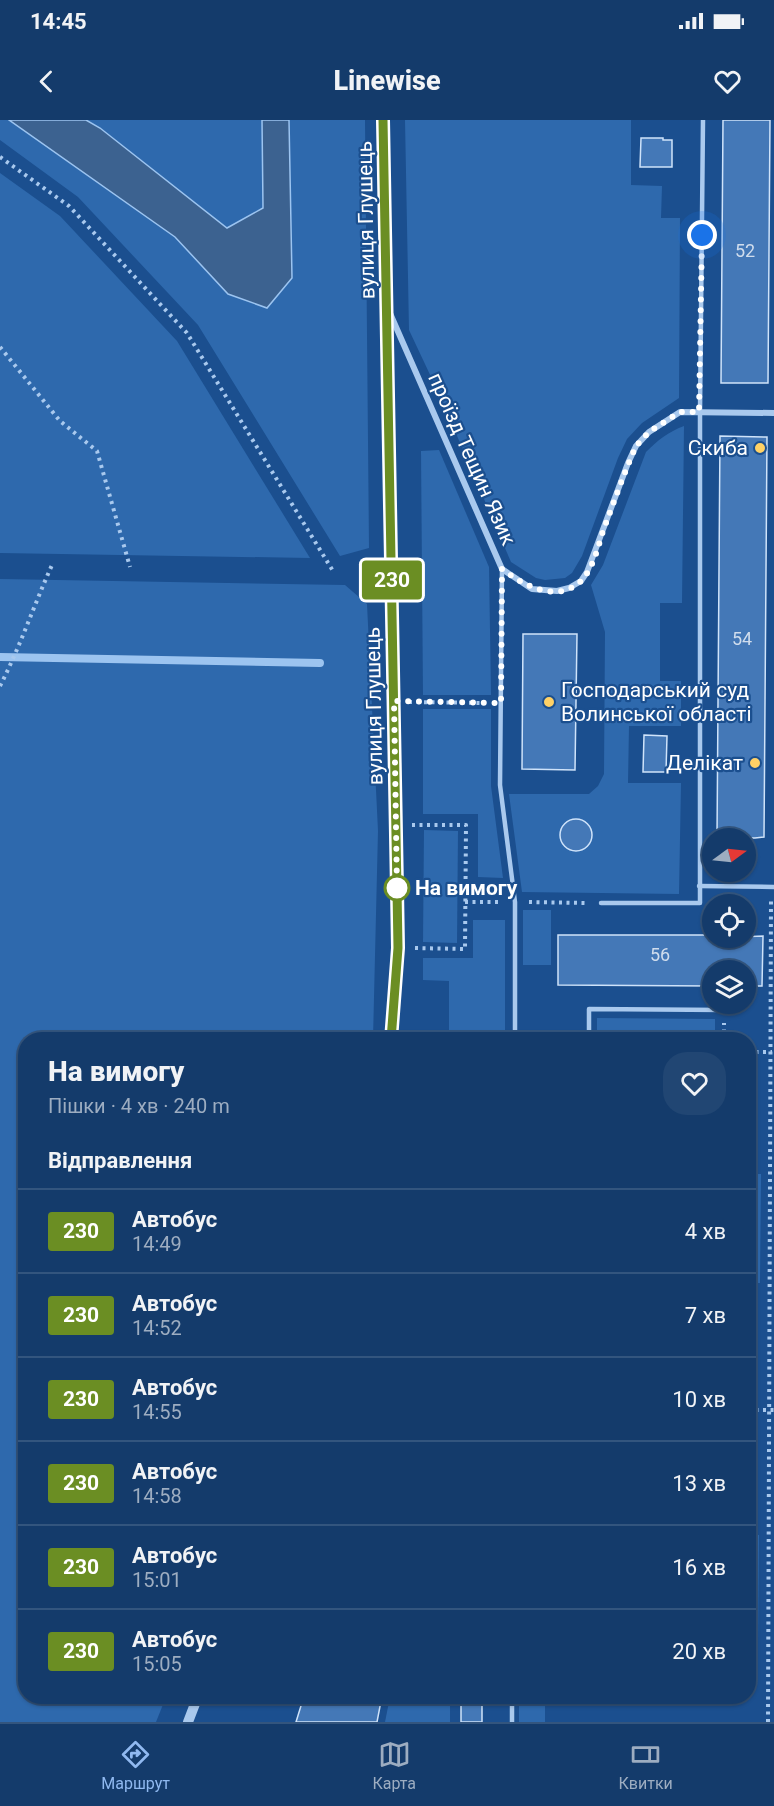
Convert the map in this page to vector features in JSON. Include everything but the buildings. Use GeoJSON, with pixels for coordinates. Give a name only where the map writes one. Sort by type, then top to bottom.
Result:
{"type":"FeatureCollection","features":[{"type":"Feature","properties":{"kind":"street","name":"вулиця Глушець"},"geometry":{"type":"LineString","coordinates":[[383,120],[398,948],[392,1032]]}},
{"type":"Feature","properties":{"kind":"street","name":"проїзд Тещин Язик"},"geometry":{"type":"LineString","coordinates":[[387,308],[502,569],[532,589],[543,591],[570,588],[580,581],[593,560],[636,446],[649,432],[680,412],[774,413]]}},
{"type":"Feature","properties":{"kind":"street"},"geometry":{"type":"LineString","coordinates":[[188,1722],[195,1704]]}},
{"type":"Feature","properties":{"kind":"lane"},"geometry":{"type":"LineString","coordinates":[[601,903],[700,903],[699,412],[703,120]]}},
{"type":"Feature","properties":{"kind":"lane"},"geometry":{"type":"LineString","coordinates":[[502,569],[500,785],[515,902],[515,1032]]}},
{"type":"Feature","properties":{"kind":"lane"},"geometry":{"type":"LineString","coordinates":[[699,886],[773,887]]}},
{"type":"Feature","properties":{"kind":"lane"},"geometry":{"type":"LineString","coordinates":[[589,1032],[589,1009],[702,1010]]}},
{"type":"Feature","properties":{"kind":"lane"},"geometry":{"type":"LineString","coordinates":[[512,1704],[512,1722]]}},
{"type":"Feature","properties":{"kind":"path"},"geometry":{"type":"LineString","coordinates":[[0,157],[69,206],[187,333],[333,571]]}},
{"type":"Feature","properties":{"kind":"path"},"geometry":{"type":"LineString","coordinates":[[0,347],[60,421],[97,452],[130,567]]}},
{"type":"Feature","properties":{"kind":"path"},"geometry":{"type":"LineString","coordinates":[[0,686],[52,565]]}},
{"type":"Feature","properties":{"kind":"path"},"geometry":{"type":"LineString","coordinates":[[394,701],[501,703]]}},
{"type":"Feature","properties":{"kind":"path"},"geometry":{"type":"LineString","coordinates":[[396,825],[466,825],[465,949],[398,948]]}},
{"type":"Feature","properties":{"kind":"path"},"geometry":{"type":"LineString","coordinates":[[768,1722],[772,1410],[773,887]]}},
{"type":"Feature","properties":{"kind":"path"},"geometry":{"type":"LineString","coordinates":[[554,902],[601,903]]}},
{"type":"Feature","properties":{"kind":"path"},"geometry":{"type":"LineString","coordinates":[[756,1052],[773,1052]]}},
{"type":"Feature","properties":{"kind":"path"},"geometry":{"type":"LineString","coordinates":[[756,1410],[772,1410]]}},
{"type":"Feature","properties":{"kind":"shaded area"},"geometry":{"type":"Polygon","coordinates":[[[0,120],[9,120],[175,237],[228,294],[292,278],[289,120],[365,120],[369,548],[340,556],[198,325],[78,197],[0,140],[0,120]]]}},
{"type":"Feature","properties":{"kind":"shaded area"},"geometry":{"type":"Polygon","coordinates":[[[9,120],[86,120],[100,128],[227,228],[263,208],[262,120],[289,120],[292,278],[267,308],[228,294],[175,237],[9,120]]]}},
{"type":"Feature","properties":{"kind":"shaded area"},"geometry":{"type":"Polygon","coordinates":[[[86,120],[262,120],[263,209],[227,228],[100,128],[86,120]]]}},
{"type":"Feature","properties":{"kind":"shaded area"},"geometry":{"type":"Polygon","coordinates":[[[405,120],[631,120],[631,185],[662,186],[661,218],[680,218],[679,398],[642,423],[627,439],[582,556],[572,573],[565,578],[545,580],[536,578],[511,562],[440,396],[409,330],[405,120]]]}},
{"type":"Feature","properties":{"kind":"shaded area"},"geometry":{"type":"Polygon","coordinates":[[[0,173],[60,216],[177,341],[310,558],[0,553],[0,173]]]}},
{"type":"Feature","properties":{"kind":"shaded area"},"geometry":{"type":"Polygon","coordinates":[[[684,426],[682,603],[660,603],[660,681],[681,681],[681,726],[629,726],[628,783],[681,783],[679,894],[522,892],[509,794],[589,794],[598,786],[604,774],[605,632],[591,585],[603,565],[646,452],[664,437],[684,426]]]}},
{"type":"Feature","properties":{"kind":"shaded area"},"geometry":{"type":"Polygon","coordinates":[[[439,450],[489,567],[491,695],[423,695],[421,451],[439,450]]]}},
{"type":"Feature","properties":{"kind":"shaded area"},"geometry":{"type":"Polygon","coordinates":[[[0,579],[345,585],[367,604],[378,831],[373,1032],[18,1032],[18,1704],[163,1704],[156,1722],[0,1722],[0,579]]]}},
{"type":"Feature","properties":{"kind":"shaded area"},"geometry":{"type":"Polygon","coordinates":[[[423,709],[491,709],[491,786],[503,878],[478,877],[478,814],[423,814],[423,709]]]}},
{"type":"Feature","properties":{"kind":"shaded area"},"geometry":{"type":"Polygon","coordinates":[[[424,830],[458,831],[457,943],[423,942],[424,830]]]}},
{"type":"Feature","properties":{"kind":"shaded area"},"geometry":{"type":"Polygon","coordinates":[[[523,910],[551,910],[551,965],[523,965],[523,910]]]}},
{"type":"Feature","properties":{"kind":"shaded area"},"geometry":{"type":"Polygon","coordinates":[[[473,920],[505,920],[505,1032],[449,1032],[449,981],[423,980],[423,958],[473,958],[473,920]]]}},
{"type":"Feature","properties":{"kind":"shaded area"},"geometry":{"type":"Polygon","coordinates":[[[597,1018],[715,1019],[715,1032],[597,1032],[597,1018]]]}},
{"type":"Feature","properties":{"kind":"shaded area"},"geometry":{"type":"Polygon","coordinates":[[[756,1174],[761,1174],[760,1283],[756,1283],[756,1174]]]}},
{"type":"Feature","properties":{"kind":"shaded area"},"geometry":{"type":"Polygon","coordinates":[[[756,1535],[759,1535],[758,1641],[756,1641],[756,1535]]]}},
{"type":"Feature","properties":{"kind":"shaded area"},"geometry":{"type":"Polygon","coordinates":[[[389,1704],[450,1704],[450,1722],[385,1722],[389,1704]]]}},
{"type":"Feature","properties":{"kind":"shaded area"},"geometry":{"type":"Polygon","coordinates":[[[519,1704],[545,1704],[545,1722],[519,1722],[519,1704]]]}},
{"type":"Feature","properties":{"kind":"waterway"},"geometry":{"type":"LineString","coordinates":[[0,657],[320,663]]}},
{"type":"Feature","properties":{"kind":"bus line","name":"230"},"geometry":{"type":"LineString","coordinates":[[383,120],[398,948],[392,1032]]}},
{"type":"Feature","properties":{"kind":"place","name":"Скиба"},"geometry":{"type":"Point","coordinates":[760,448]}},
{"type":"Feature","properties":{"kind":"place","name":"Господарський суд Волинської області"},"geometry":{"type":"Point","coordinates":[549,702]}},
{"type":"Feature","properties":{"kind":"place","name":"Делікат"},"geometry":{"type":"Point","coordinates":[755,763]}},
{"type":"Feature","properties":{"kind":"place","name":"На вимогу"},"geometry":{"type":"Point","coordinates":[397,888]}},
{"type":"Feature","properties":{"kind":"route"},"geometry":{"type":"LineString","coordinates":[[397,888],[397,890],[394,701],[501,703],[502,569],[532,589],[543,591],[570,588],[580,581],[593,560],[636,446],[649,432],[680,412],[699,412],[702,235]]}}]}
